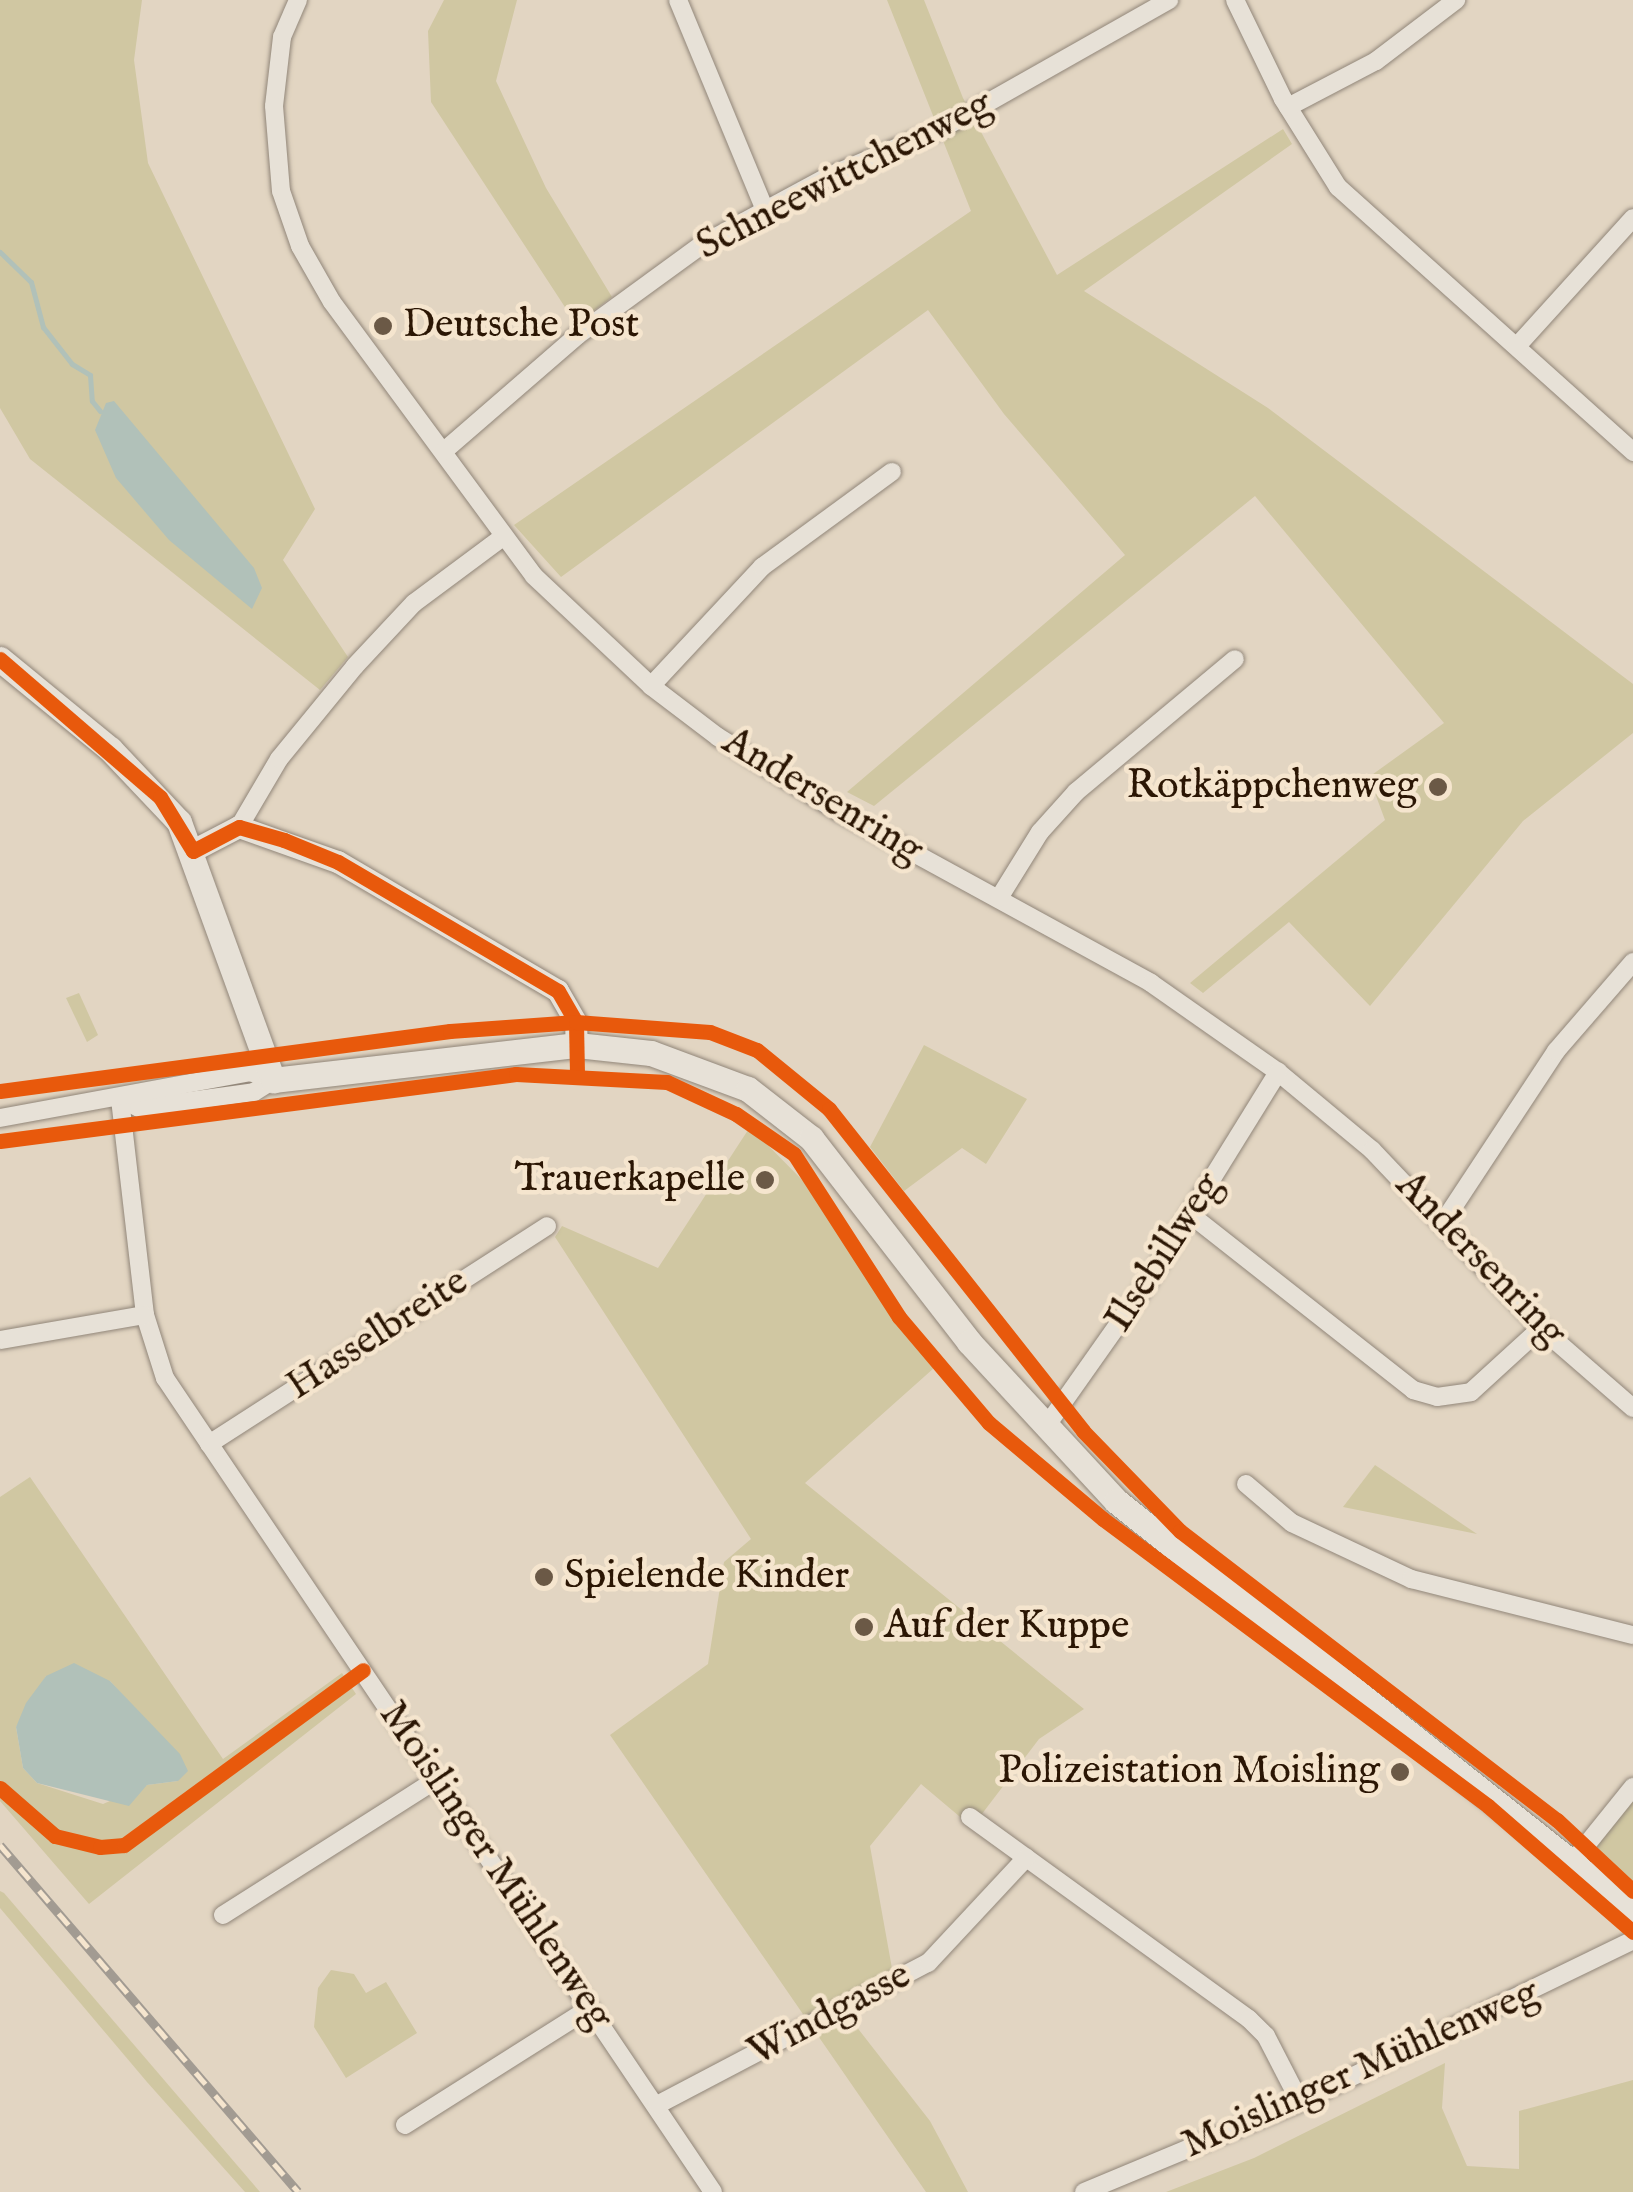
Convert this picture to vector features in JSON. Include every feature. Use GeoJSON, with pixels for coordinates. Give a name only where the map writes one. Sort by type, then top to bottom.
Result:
{"type":"FeatureCollection","features":[{"type":"Feature","properties":{"kind":"main road"},"geometry":{"type":"LineString","coordinates":[[0,659],[160,797],[193,851],[273,1080],[576,1045],[695,1065],[748,1089],[790,1118],[1045,1428],[1168,1546],[1482,1787],[1571,1864],[1633,1911]]}},
{"type":"Feature","properties":{"kind":"street","name":"Andersenring"},"geometry":{"type":"LineString","coordinates":[[298,0],[282,37],[274,106],[281,191],[300,246],[332,302],[534,576],[651,686],[718,737],[840,812],[1151,982],[1278,1072],[1372,1150],[1541,1328],[1633,1408]]}},
{"type":"Feature","properties":{"kind":"street"},"geometry":{"type":"LineString","coordinates":[[678,0],[764,208]]}},
{"type":"Feature","properties":{"kind":"street","name":"Schneewittchenweg"},"geometry":{"type":"LineString","coordinates":[[444,451],[616,304],[764,208],[943,128],[1169,0]]}},
{"type":"Feature","properties":{"kind":"street"},"geometry":{"type":"LineString","coordinates":[[1235,0],[1288,107],[1338,187],[1384,235],[1518,346],[1633,452]]}},
{"type":"Feature","properties":{"kind":"street"},"geometry":{"type":"LineString","coordinates":[[1288,107],[1376,61],[1456,0]]}},
{"type":"Feature","properties":{"kind":"street"},"geometry":{"type":"LineString","coordinates":[[1518,346],[1633,218]]}},
{"type":"Feature","properties":{"kind":"street"},"geometry":{"type":"LineString","coordinates":[[651,686],[762,568],[892,472]]}},
{"type":"Feature","properties":{"kind":"street"},"geometry":{"type":"LineString","coordinates":[[193,851],[239,827],[279,759],[354,666],[414,603],[503,537]]}},
{"type":"Feature","properties":{"kind":"street"},"geometry":{"type":"LineString","coordinates":[[999,898],[1040,832],[1076,792],[1234,659]]}},
{"type":"Feature","properties":{"kind":"street"},"geometry":{"type":"LineString","coordinates":[[239,827],[338,862],[531,973],[566,999],[576,1045]]}},
{"type":"Feature","properties":{"kind":"street"},"geometry":{"type":"LineString","coordinates":[[1442,1224],[1556,1051],[1633,962]]}},
{"type":"Feature","properties":{"kind":"street"},"geometry":{"type":"LineString","coordinates":[[0,1118],[120,1099],[134,1089],[250,1072],[273,1080]]}},
{"type":"Feature","properties":{"kind":"street","name":"Ilsebillweg"},"geometry":{"type":"LineString","coordinates":[[1045,1428],[1065,1408],[1191,1215],[1278,1072]]}},
{"type":"Feature","properties":{"kind":"street","name":"Moislinger Mühlenweg"},"geometry":{"type":"LineString","coordinates":[[120,1099],[146,1316],[165,1378],[713,2192]]}},
{"type":"Feature","properties":{"kind":"street"},"geometry":{"type":"LineString","coordinates":[[1191,1215],[1413,1390],[1438,1397],[1470,1392],[1541,1328]]}},
{"type":"Feature","properties":{"kind":"street","name":"Hasselbreite"},"geometry":{"type":"LineString","coordinates":[[209,1444],[547,1226]]}},
{"type":"Feature","properties":{"kind":"street"},"geometry":{"type":"LineString","coordinates":[[0,1340],[146,1316]]}},
{"type":"Feature","properties":{"kind":"street"},"geometry":{"type":"LineString","coordinates":[[1246,1484],[1292,1522],[1411,1579],[1633,1635]]}},
{"type":"Feature","properties":{"kind":"street"},"geometry":{"type":"LineString","coordinates":[[223,1915],[436,1780]]}},
{"type":"Feature","properties":{"kind":"street"},"geometry":{"type":"LineString","coordinates":[[1571,1864],[1633,1788]]}},
{"type":"Feature","properties":{"kind":"street"},"geometry":{"type":"LineString","coordinates":[[970,1817],[1249,2019],[1266,2036],[1300,2102]]}},
{"type":"Feature","properties":{"kind":"street","name":"Windgasse"},"geometry":{"type":"LineString","coordinates":[[657,2106],[928,1964],[1026,1858]]}},
{"type":"Feature","properties":{"kind":"street","name":"Moislinger Mühlenweg"},"geometry":{"type":"LineString","coordinates":[[1084,2192],[1300,2102],[1633,1940]]}},
{"type":"Feature","properties":{"kind":"street"},"geometry":{"type":"LineString","coordinates":[[405,2125],[590,2008]]}},
{"type":"Feature","properties":{"kind":"shaded area"},"geometry":{"type":"Polygon","coordinates":[[[0,0],[142,0],[134,60],[148,163],[315,509],[283,560],[348,657],[320,690],[30,459],[0,408],[0,0]]]}},
{"type":"Feature","properties":{"kind":"shaded area"},"geometry":{"type":"Polygon","coordinates":[[[444,0],[517,0],[496,81],[546,188],[612,297],[576,324],[431,102],[428,31],[444,0]]]}},
{"type":"Feature","properties":{"kind":"shaded area"},"geometry":{"type":"Polygon","coordinates":[[[887,0],[924,0],[963,98],[1057,275],[1283,129],[1292,144],[1084,291],[1268,408],[1633,684],[1633,733],[1523,821],[1370,1006],[1289,922],[1203,993],[1190,983],[1385,820],[1369,777],[1444,723],[1255,496],[874,806],[847,792],[1125,555],[1004,414],[928,310],[561,577],[514,525],[971,211],[887,0]]]}},
{"type":"Feature","properties":{"kind":"shaded area"},"geometry":{"type":"Polygon","coordinates":[[[114,401],[254,568],[262,588],[252,609],[169,540],[116,478],[95,430],[106,403],[114,401]]]}},
{"type":"Feature","properties":{"kind":"shaded area"},"geometry":{"type":"Polygon","coordinates":[[[79,993],[98,1035],[87,1042],[66,998],[79,993]]]}},
{"type":"Feature","properties":{"kind":"shaded area"},"geometry":{"type":"Polygon","coordinates":[[[924,1045],[1027,1099],[986,1164],[962,1148],[904,1191],[870,1147],[924,1045]]]}},
{"type":"Feature","properties":{"kind":"shaded area"},"geometry":{"type":"Polygon","coordinates":[[[750,1127],[816,1194],[896,1323],[934,1368],[805,1483],[1084,1709],[1039,1739],[972,1827],[921,1784],[870,1846],[893,1974],[838,2003],[930,2121],[968,2192],[926,2192],[610,1735],[708,1664],[724,1562],[751,1539],[555,1237],[562,1226],[658,1268],[750,1127]]]}},
{"type":"Feature","properties":{"kind":"shaded area"},"geometry":{"type":"Polygon","coordinates":[[[1375,1465],[1381,1469],[1477,1534],[1343,1507],[1375,1465]]]}},
{"type":"Feature","properties":{"kind":"shaded area"},"geometry":{"type":"Polygon","coordinates":[[[30,1477],[223,1759],[342,1673],[356,1694],[89,1904],[0,1801],[0,1497],[30,1477]],[[46,1676],[16,1727],[23,1768],[37,1783],[103,1804],[147,1785],[178,1781],[167,1744],[110,1681],[46,1676]]]}},
{"type":"Feature","properties":{"kind":"shaded area"},"geometry":{"type":"Polygon","coordinates":[[[74,1663],[110,1681],[180,1754],[188,1771],[178,1781],[147,1785],[129,1806],[37,1783],[23,1768],[16,1727],[26,1703],[46,1676],[74,1663]]]}},
{"type":"Feature","properties":{"kind":"shaded area"},"geometry":{"type":"Polygon","coordinates":[[[1633,1794],[1633,1885],[1593,1847],[1633,1794]]]}},
{"type":"Feature","properties":{"kind":"shaded area"},"geometry":{"type":"Polygon","coordinates":[[[0,1891],[260,2192],[245,2192],[147,2082],[0,1908],[0,1891]]]}},
{"type":"Feature","properties":{"kind":"shaded area"},"geometry":{"type":"Polygon","coordinates":[[[331,1970],[354,1974],[366,1993],[386,1982],[417,2033],[346,2078],[314,2027],[318,1988],[331,1970]]]}},
{"type":"Feature","properties":{"kind":"shaded area"},"geometry":{"type":"Polygon","coordinates":[[[1445,2063],[1442,2108],[1467,2166],[1519,2169],[1519,2111],[1633,2080],[1633,2192],[1166,2192],[1254,2158],[1445,2063]]]}},
{"type":"Feature","properties":{"kind":"waterway"},"geometry":{"type":"LineString","coordinates":[[0,252],[31,282],[43,327],[72,364],[90,375],[92,401],[100,411]]}},
{"type":"Feature","properties":{"kind":"railway"},"geometry":{"type":"LineString","coordinates":[[0,1845],[298,2192]]}},
{"type":"Feature","properties":{"kind":"cycle path"},"geometry":{"type":"LineString","coordinates":[[0,659],[160,797],[193,851],[239,827],[284,840],[338,862],[558,991],[576,1022],[577,1073]]}},
{"type":"Feature","properties":{"kind":"cycle path"},"geometry":{"type":"LineString","coordinates":[[0,1091],[450,1031],[576,1022],[710,1032],[757,1050],[829,1109],[1083,1431],[1180,1531],[1557,1820],[1633,1891]]}},
{"type":"Feature","properties":{"kind":"cycle path"},"geometry":{"type":"LineString","coordinates":[[0,1141],[516,1074],[667,1082],[736,1114],[794,1154],[899,1317],[989,1423],[1103,1519],[1488,1806],[1633,1932]]}},
{"type":"Feature","properties":{"kind":"cycle path"},"geometry":{"type":"LineString","coordinates":[[0,1788],[55,1836],[100,1847],[124,1845],[363,1670]]}},
{"type":"Feature","properties":{"kind":"place","name":"Deutsche Post"},"geometry":{"type":"Point","coordinates":[383,326]}},
{"type":"Feature","properties":{"kind":"place","name":"Rotkäppchenweg"},"geometry":{"type":"Point","coordinates":[1438,787]}},
{"type":"Feature","properties":{"kind":"place","name":"Trauerkapelle"},"geometry":{"type":"Point","coordinates":[765,1180]}},
{"type":"Feature","properties":{"kind":"place","name":"Spielende Kinder"},"geometry":{"type":"Point","coordinates":[544,1577]}},
{"type":"Feature","properties":{"kind":"place","name":"Auf der Kuppe"},"geometry":{"type":"Point","coordinates":[864,1627]}},
{"type":"Feature","properties":{"kind":"place","name":"Polizeistation Moisling"},"geometry":{"type":"Point","coordinates":[1400,1772]}}]}
